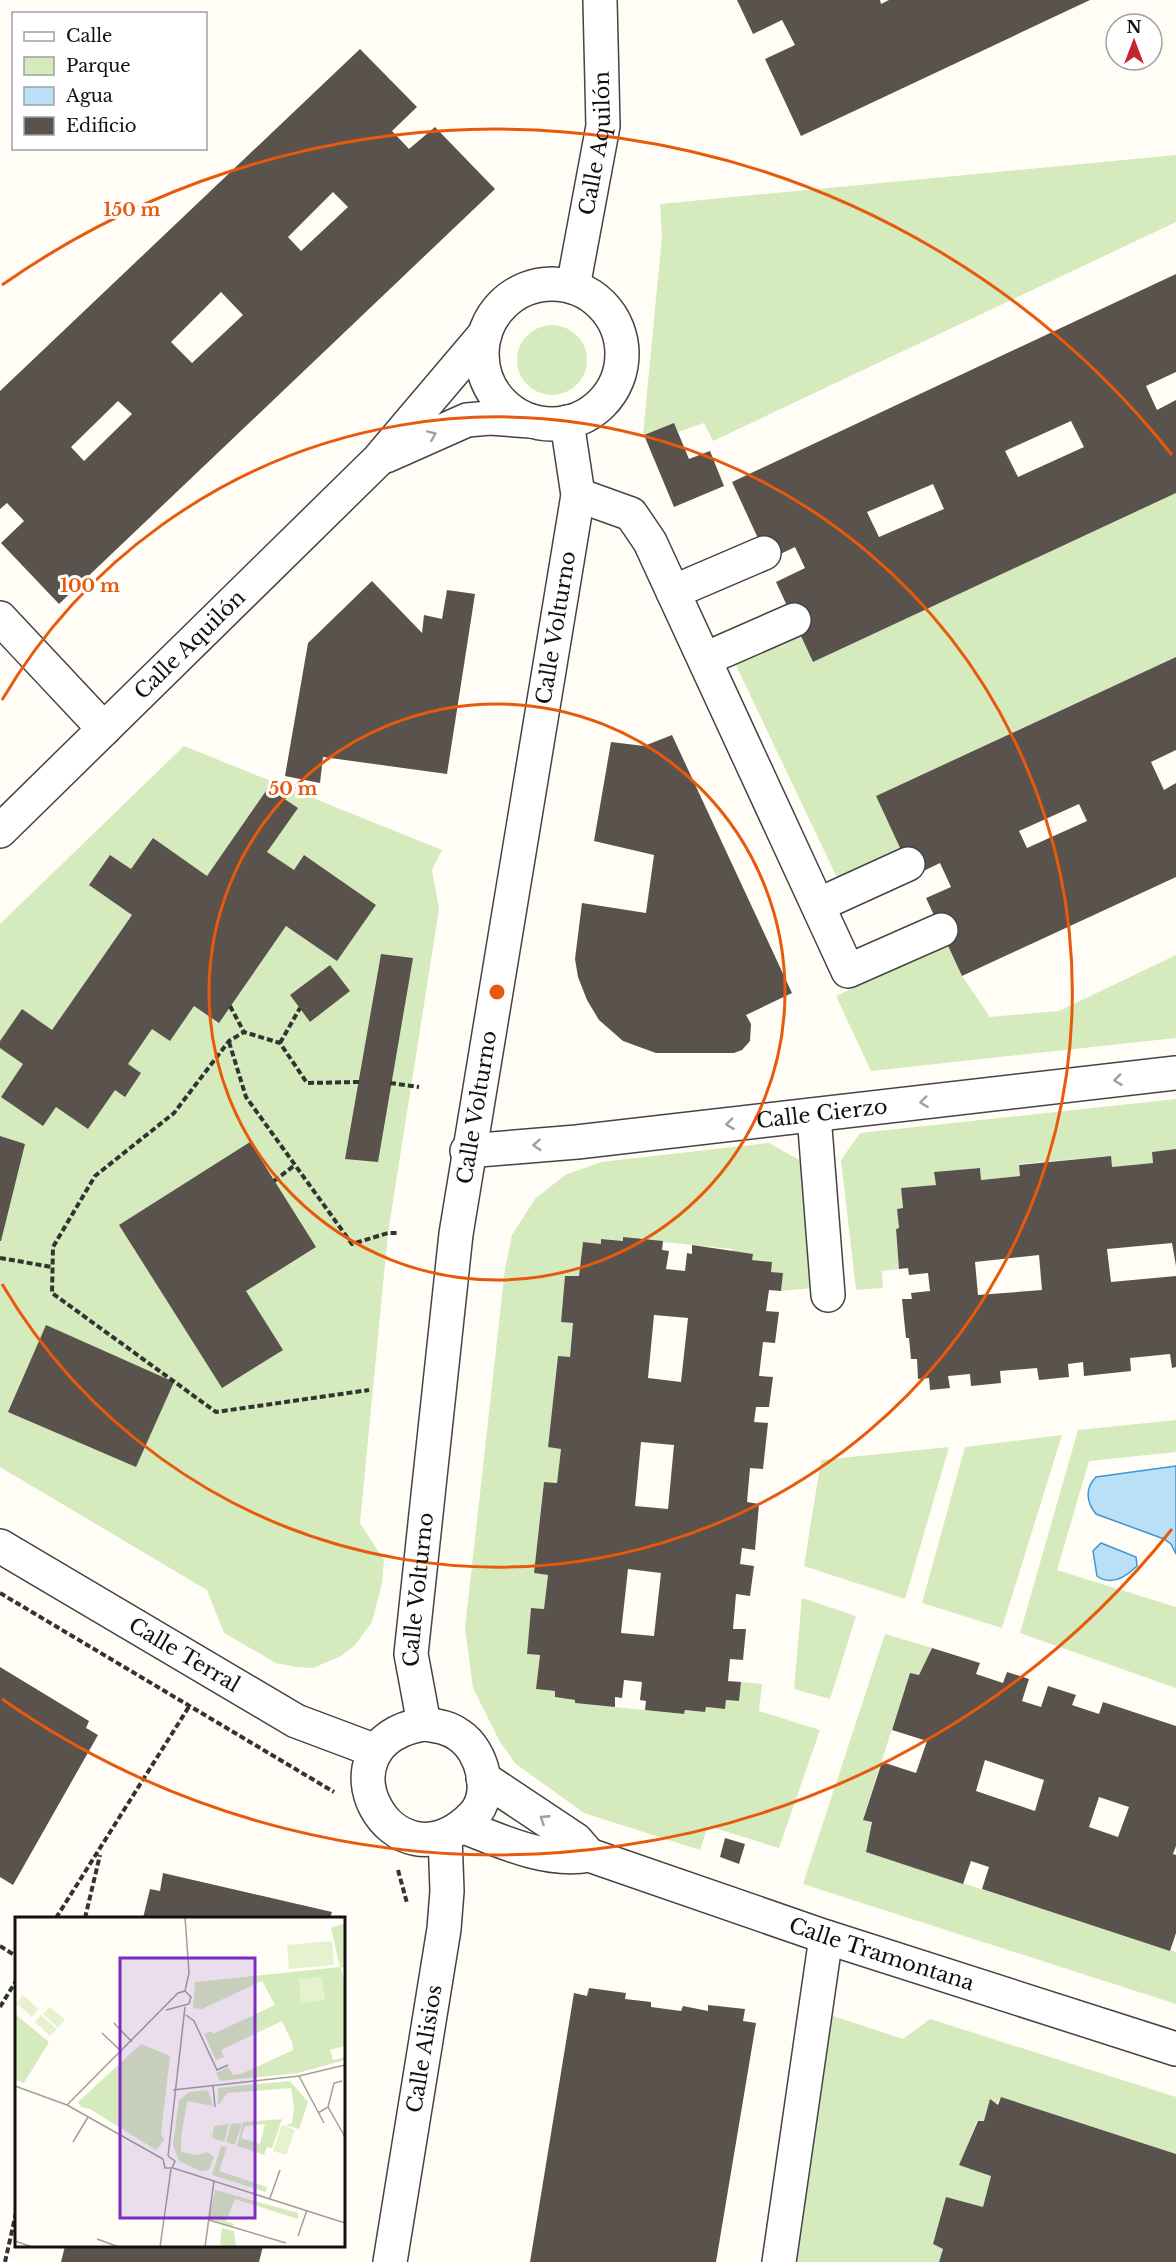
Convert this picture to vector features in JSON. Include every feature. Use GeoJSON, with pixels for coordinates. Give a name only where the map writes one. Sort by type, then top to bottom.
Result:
{"type":"FeatureCollection","features":[{"type":"Feature","properties":{"kind":"street","name":"Calle Aquilón"},"geometry":{"type":"LineString","coordinates":[[573,287],[603,126],[600,0]]}},
{"type":"Feature","properties":{"kind":"street"},"geometry":{"type":"LineString","coordinates":[[551,284],[573,287],[593,297],[609,314],[619,334],[622,357],[617,380],[605,399],[588,414],[552,422],[515,414],[498,398],[486,378],[482,356],[484,334],[494,314],[509,298],[529,288],[551,284]]}},
{"type":"Feature","properties":{"kind":"street","name":"Calle Aquilón"},"geometry":{"type":"LineString","coordinates":[[5,816],[104,729],[379,459],[484,334]]}},
{"type":"Feature","properties":{"kind":"street","name":"Calle Aquilón"},"geometry":{"type":"LineString","coordinates":[[379,459],[467,420],[490,418],[552,422]]}},
{"type":"Feature","properties":{"kind":"street","name":"Calle Volturno"},"geometry":{"type":"LineString","coordinates":[[424,1724],[411,1654],[456,1234],[467,1151],[578,495],[552,422]]}},
{"type":"Feature","properties":{"kind":"street"},"geometry":{"type":"LineString","coordinates":[[578,495],[632,514],[650,542],[848,971],[941,930]]}},
{"type":"Feature","properties":{"kind":"street"},"geometry":{"type":"LineString","coordinates":[[674,592],[764,553]]}},
{"type":"Feature","properties":{"kind":"street"},"geometry":{"type":"LineString","coordinates":[[0,618],[104,729]]}},
{"type":"Feature","properties":{"kind":"street"},"geometry":{"type":"LineString","coordinates":[[705,659],[794,620]]}},
{"type":"Feature","properties":{"kind":"street"},"geometry":{"type":"LineString","coordinates":[[818,905],[908,864]]}},
{"type":"Feature","properties":{"kind":"street","name":"Calle Cierzo"},"geometry":{"type":"LineString","coordinates":[[467,1151],[577,1142],[1176,1073]]}},
{"type":"Feature","properties":{"kind":"street"},"geometry":{"type":"LineString","coordinates":[[814,1115],[828,1295]]}},
{"type":"Feature","properties":{"kind":"street","name":"Calle Terral"},"geometry":{"type":"LineString","coordinates":[[0,1546],[296,1721],[376,1751]]}},
{"type":"Feature","properties":{"kind":"street"},"geometry":{"type":"LineString","coordinates":[[424,1724],[444,1726],[461,1735],[474,1749],[484,1787],[481,1806],[454,1831],[427,1839],[410,1837],[394,1830],[381,1818],[371,1802],[367,1785],[369,1768],[376,1751],[388,1737],[405,1727],[424,1724]]}},
{"type":"Feature","properties":{"kind":"street","name":"Calle Tramontana"},"geometry":{"type":"LineString","coordinates":[[483,1778],[576,1840],[588,1856]]}},
{"type":"Feature","properties":{"kind":"street","name":"Calle Tramontana"},"geometry":{"type":"LineString","coordinates":[[454,1831],[539,1852],[574,1858],[588,1856],[1176,2049]]}},
{"type":"Feature","properties":{"kind":"street","name":"Calle Alisios"},"geometry":{"type":"LineString","coordinates":[[390,2262],[444,1929],[454,1831]]}},
{"type":"Feature","properties":{"kind":"street"},"geometry":{"type":"LineString","coordinates":[[779,2262],[826,1936]]}},
{"type":"Feature","properties":{"kind":"path"},"geometry":{"type":"LineString","coordinates":[[230,1006],[244,1032],[279,1042],[307,1083],[359,1082]]}},
{"type":"Feature","properties":{"kind":"path"},"geometry":{"type":"LineString","coordinates":[[279,1042],[300,1008]]}},
{"type":"Feature","properties":{"kind":"path"},"geometry":{"type":"LineString","coordinates":[[244,1032],[229,1041],[174,1113],[94,1176],[52,1247],[52,1293],[216,1412],[369,1390]]}},
{"type":"Feature","properties":{"kind":"path"},"geometry":{"type":"LineString","coordinates":[[229,1041],[246,1097],[352,1244],[388,1233],[399,1233]]}},
{"type":"Feature","properties":{"kind":"path"},"geometry":{"type":"LineString","coordinates":[[390,1083],[419,1087]]}},
{"type":"Feature","properties":{"kind":"path"},"geometry":{"type":"LineString","coordinates":[[274,1181],[295,1164]]}},
{"type":"Feature","properties":{"kind":"path"},"geometry":{"type":"LineString","coordinates":[[0,1258],[52,1267]]}},
{"type":"Feature","properties":{"kind":"path"},"geometry":{"type":"LineString","coordinates":[[0,1593],[190,1705],[338,1796]]}},
{"type":"Feature","properties":{"kind":"path"},"geometry":{"type":"LineString","coordinates":[[57,1917],[190,1705]]}},
{"type":"Feature","properties":{"kind":"path"},"geometry":{"type":"LineString","coordinates":[[85,1917],[100,1851]]}},
{"type":"Feature","properties":{"kind":"path"},"geometry":{"type":"LineString","coordinates":[[396,1863],[408,1907]]}},
{"type":"Feature","properties":{"kind":"path"},"geometry":{"type":"LineString","coordinates":[[0,1946],[15,1955]]}},
{"type":"Feature","properties":{"kind":"path"},"geometry":{"type":"LineString","coordinates":[[0,2007],[15,1983]]}},
{"type":"Feature","properties":{"kind":"path"},"geometry":{"type":"LineString","coordinates":[[5,2262],[15,2217]]}},
{"type":"Feature","properties":{"kind":"green space"},"geometry":{"type":"Polygon","coordinates":[[[1176,155],[1176,222],[713,441],[704,423],[678,432],[674,424],[643,435],[662,236],[660,204],[1176,155]]]}},
{"type":"Feature","properties":{"kind":"green space"},"geometry":{"type":"Polygon","coordinates":[[[552,325],[565,328],[577,335],[584,347],[587,360],[584,373],[577,385],[565,392],[552,395],[539,392],[527,385],[520,373],[517,360],[520,347],[527,335],[539,328],[552,325]]]}},
{"type":"Feature","properties":{"kind":"green space"},"geometry":{"type":"Polygon","coordinates":[[[1176,493],[1176,657],[876,796],[904,857],[840,884],[734,661],[799,631],[813,662],[1176,493]]]}},
{"type":"Feature","properties":{"kind":"green space"},"geometry":{"type":"Polygon","coordinates":[[[184,746],[442,850],[432,870],[439,909],[388,1233],[360,1523],[384,1560],[382,1583],[372,1622],[355,1645],[341,1656],[313,1668],[276,1663],[224,1633],[207,1590],[0,1467],[0,924],[184,746]]]}},
{"type":"Feature","properties":{"kind":"green space"},"geometry":{"type":"Polygon","coordinates":[[[948,944],[962,976],[990,1017],[1059,1011],[1176,955],[1176,1038],[871,1071],[836,996],[948,944]]]}},
{"type":"Feature","properties":{"kind":"green space"},"geometry":{"type":"Polygon","coordinates":[[[1176,1099],[1176,1149],[1152,1152],[1153,1163],[1112,1167],[1110,1156],[1019,1164],[1020,1176],[981,1180],[980,1168],[935,1172],[936,1185],[901,1188],[903,1208],[897,1209],[899,1228],[896,1229],[899,1269],[882,1271],[883,1288],[856,1290],[841,1160],[860,1133],[1176,1099]]]}},
{"type":"Feature","properties":{"kind":"green space"},"geometry":{"type":"Polygon","coordinates":[[[769,1143],[801,1161],[812,1288],[781,1291],[783,1273],[771,1272],[771,1262],[752,1260],[732,1252],[732,1249],[623,1238],[623,1241],[601,1239],[601,1244],[583,1242],[579,1276],[565,1276],[561,1321],[573,1323],[570,1357],[558,1357],[548,1446],[561,1449],[557,1483],[544,1482],[534,1573],[548,1575],[544,1609],[531,1608],[527,1654],[540,1655],[536,1689],[555,1691],[555,1697],[575,1700],[575,1703],[684,1714],[685,1710],[704,1712],[706,1707],[725,1709],[726,1700],[739,1701],[741,1682],[762,1684],[759,1711],[820,1730],[779,1848],[708,1826],[700,1850],[584,1813],[516,1764],[500,1742],[473,1688],[465,1628],[505,1269],[512,1235],[535,1199],[565,1175],[601,1162],[769,1143]]]}},
{"type":"Feature","properties":{"kind":"green space"},"geometry":{"type":"Polygon","coordinates":[[[1176,1420],[1176,1452],[1089,1461],[1057,1570],[1176,1607],[1176,1688],[1020,1633],[1078,1430],[1176,1420]]]}},
{"type":"Feature","properties":{"kind":"green space"},"geometry":{"type":"Polygon","coordinates":[[[1062,1435],[1002,1628],[922,1603],[965,1447],[1062,1435]]]}},
{"type":"Feature","properties":{"kind":"green space"},"geometry":{"type":"Polygon","coordinates":[[[949,1447],[905,1599],[804,1566],[821,1460],[949,1447]]]}},
{"type":"Feature","properties":{"kind":"green space"},"geometry":{"type":"Polygon","coordinates":[[[802,1598],[856,1616],[830,1699],[794,1689],[802,1598]]]}},
{"type":"Feature","properties":{"kind":"green space"},"geometry":{"type":"Polygon","coordinates":[[[885,1634],[932,1648],[919,1675],[910,1673],[863,1819],[872,1822],[866,1852],[1176,1952],[1176,2004],[803,1884],[885,1634]]]}},
{"type":"Feature","properties":{"kind":"green space"},"geometry":{"type":"Polygon","coordinates":[[[827,2014],[903,2039],[930,2019],[1176,2097],[1176,2154],[1001,2097],[984,2121],[977,2121],[960,2164],[991,2176],[983,2207],[946,2197],[933,2244],[943,2249],[939,2262],[780,2262],[827,2014]]]}},
{"type":"Feature","properties":{"kind":"water"},"geometry":{"type":"Polygon","coordinates":[[[1176,1466],[1176,1554],[1171,1544],[1164,1539],[1096,1514],[1090,1505],[1089,1490],[1096,1477],[1176,1466]]]}},
{"type":"Feature","properties":{"kind":"water"},"geometry":{"type":"Polygon","coordinates":[[[1101,1543],[1136,1557],[1137,1566],[1118,1579],[1108,1580],[1097,1576],[1093,1551],[1101,1543]]]}},
{"type":"Feature","properties":{"kind":"building"},"geometry":{"type":"Polygon","coordinates":[[[737,0],[880,0],[881,4],[889,0],[1090,0],[801,136],[765,59],[795,45],[782,20],[753,34],[737,0]]]}},
{"type":"Feature","properties":{"kind":"building"},"geometry":{"type":"Polygon","coordinates":[[[360,49],[417,107],[392,131],[409,149],[435,127],[495,189],[59,604],[1,543],[24,521],[7,503],[0,509],[0,391],[360,49]],[[333,192],[288,237],[301,251],[348,207],[333,192]],[[221,292],[171,342],[192,363],[243,315],[221,292]],[[118,401],[71,447],[84,461],[132,414],[118,401]]]}},
{"type":"Feature","properties":{"kind":"building"},"geometry":{"type":"Polygon","coordinates":[[[1176,274],[1176,372],[1146,386],[1157,410],[1176,400],[1176,493],[813,662],[776,582],[805,568],[795,547],[768,560],[732,482],[1176,274]],[[1071,421],[1005,451],[1018,477],[1084,447],[1071,421]],[[933,484],[867,512],[879,537],[944,509],[933,484]]]}},
{"type":"Feature","properties":{"kind":"building"},"geometry":{"type":"Polygon","coordinates":[[[674,423],[689,459],[710,451],[724,486],[674,507],[644,435],[674,423]]]}},
{"type":"Feature","properties":{"kind":"building"},"geometry":{"type":"Polygon","coordinates":[[[372,581],[422,633],[424,615],[442,619],[447,590],[475,594],[447,774],[323,757],[320,783],[285,776],[308,643],[372,581]]]}},
{"type":"Feature","properties":{"kind":"building"},"geometry":{"type":"Polygon","coordinates":[[[1176,657],[1176,750],[1151,762],[1164,790],[1176,783],[1176,877],[962,976],[926,898],[951,887],[940,863],[913,876],[876,796],[1176,657]],[[1079,804],[1019,831],[1027,848],[1087,821],[1079,804]]]}},
{"type":"Feature","properties":{"kind":"building"},"geometry":{"type":"Polygon","coordinates":[[[672,735],[792,993],[746,1015],[751,1024],[750,1041],[742,1050],[734,1053],[656,1053],[623,1041],[599,1020],[587,1000],[578,977],[575,959],[582,903],[646,913],[654,855],[594,841],[611,742],[644,746],[672,735]]]}},
{"type":"Feature","properties":{"kind":"building"},"geometry":{"type":"Polygon","coordinates":[[[268,788],[298,808],[267,852],[294,870],[304,855],[376,905],[337,961],[286,926],[219,1023],[194,1006],[170,1041],[152,1029],[128,1064],[141,1073],[125,1097],[115,1090],[88,1129],[56,1107],[43,1126],[1,1097],[23,1064],[0,1048],[0,1041],[22,1009],[52,1030],[132,915],[89,885],[110,855],[131,869],[153,838],[207,876],[268,788]]]}},
{"type":"Feature","properties":{"kind":"building"},"geometry":{"type":"Polygon","coordinates":[[[381,954],[413,958],[378,1162],[345,1159],[381,954]]]}},
{"type":"Feature","properties":{"kind":"building"},"geometry":{"type":"Polygon","coordinates":[[[330,965],[350,991],[310,1022],[290,995],[330,965]]]}},
{"type":"Feature","properties":{"kind":"building"},"geometry":{"type":"Polygon","coordinates":[[[0,1136],[25,1144],[1,1241],[0,1241],[0,1136]]]}},
{"type":"Feature","properties":{"kind":"building"},"geometry":{"type":"Polygon","coordinates":[[[250,1142],[316,1247],[246,1291],[283,1350],[222,1388],[119,1225],[250,1142]]]}},
{"type":"Feature","properties":{"kind":"building"},"geometry":{"type":"Polygon","coordinates":[[[1176,1149],[1176,1266],[1172,1243],[1107,1249],[1111,1282],[1176,1276],[1176,1367],[1172,1368],[1170,1354],[1130,1358],[1131,1371],[1084,1376],[1083,1362],[1068,1364],[1069,1377],[1039,1380],[1037,1368],[1000,1371],[1001,1383],[971,1386],[970,1374],[948,1376],[950,1388],[930,1390],[929,1378],[918,1379],[917,1359],[911,1359],[909,1338],[906,1338],[902,1299],[912,1299],[911,1293],[930,1291],[928,1273],[909,1275],[908,1268],[899,1269],[896,1229],[899,1228],[897,1209],[903,1208],[901,1188],[936,1185],[934,1172],[980,1168],[981,1180],[1020,1176],[1019,1165],[1111,1156],[1112,1167],[1153,1163],[1152,1152],[1176,1149]],[[1039,1255],[975,1262],[978,1295],[1042,1290],[1039,1255]]]}},
{"type":"Feature","properties":{"kind":"building"},"geometry":{"type":"Polygon","coordinates":[[[623,1237],[663,1241],[662,1250],[669,1251],[666,1269],[685,1271],[687,1253],[692,1254],[692,1245],[753,1254],[752,1260],[772,1262],[771,1272],[783,1273],[781,1291],[769,1290],[766,1311],[779,1312],[775,1343],[763,1342],[759,1376],[773,1377],[769,1407],[756,1407],[754,1422],[768,1423],[763,1469],[750,1468],[747,1502],[759,1504],[755,1550],[742,1548],[740,1564],[754,1566],[750,1596],[736,1594],[733,1629],[746,1629],[743,1660],[730,1659],[728,1681],[741,1682],[739,1701],[726,1700],[725,1709],[706,1707],[705,1712],[685,1710],[684,1714],[645,1710],[646,1701],[640,1700],[642,1682],[624,1680],[622,1698],[615,1697],[615,1707],[575,1703],[575,1700],[555,1697],[555,1691],[536,1689],[540,1655],[527,1654],[531,1608],[544,1609],[548,1575],[534,1573],[544,1482],[557,1483],[561,1449],[548,1447],[558,1356],[570,1357],[573,1323],[561,1322],[565,1276],[579,1276],[583,1242],[601,1244],[601,1239],[623,1241],[623,1237]],[[654,1315],[648,1378],[681,1382],[688,1318],[654,1315]],[[641,1442],[635,1506],[668,1509],[674,1445],[641,1442]],[[628,1569],[621,1633],[654,1636],[661,1573],[628,1569]]]}},
{"type":"Feature","properties":{"kind":"building"},"geometry":{"type":"Polygon","coordinates":[[[46,1325],[174,1382],[136,1467],[8,1412],[46,1325]]]}},
{"type":"Feature","properties":{"kind":"building"},"geometry":{"type":"Polygon","coordinates":[[[932,1648],[980,1663],[976,1674],[1003,1683],[1007,1672],[1029,1679],[1022,1701],[1041,1707],[1048,1686],[1076,1695],[1072,1705],[1099,1714],[1103,1702],[1176,1726],[1176,1846],[1173,1854],[1176,1855],[1176,1933],[1170,1951],[982,1889],[989,1867],[971,1861],[963,1884],[866,1852],[872,1822],[863,1820],[882,1762],[916,1773],[927,1741],[892,1730],[910,1673],[919,1675],[932,1648]],[[985,1760],[976,1791],[1035,1811],[1044,1780],[985,1760]],[[1099,1797],[1089,1827],[1118,1837],[1129,1807],[1099,1797]]]}},
{"type":"Feature","properties":{"kind":"building"},"geometry":{"type":"Polygon","coordinates":[[[0,1667],[89,1721],[86,1728],[98,1735],[13,1885],[0,1877],[0,1667]]]}},
{"type":"Feature","properties":{"kind":"building"},"geometry":{"type":"Polygon","coordinates":[[[725,1838],[745,1844],[739,1864],[720,1857],[725,1838]]]}},
{"type":"Feature","properties":{"kind":"building"},"geometry":{"type":"Polygon","coordinates":[[[163,1873],[332,1912],[330,1917],[143,1917],[150,1889],[160,1891],[163,1873]]]}},
{"type":"Feature","properties":{"kind":"building"},"geometry":{"type":"Polygon","coordinates":[[[589,1988],[626,1993],[625,1999],[651,2002],[651,2007],[681,2011],[683,2006],[708,2011],[708,2005],[745,2009],[743,2021],[756,2023],[716,2262],[530,2262],[574,1993],[587,1996],[589,1988]]]}},
{"type":"Feature","properties":{"kind":"building"},"geometry":{"type":"Polygon","coordinates":[[[1001,2097],[1176,2154],[1176,2262],[939,2262],[943,2249],[933,2244],[946,2197],[983,2207],[991,2176],[959,2165],[978,2121],[984,2121],[990,2099],[998,2105],[1001,2097]]]}},
{"type":"Feature","properties":{"kind":"building"},"geometry":{"type":"Polygon","coordinates":[[[65,2247],[263,2247],[259,2262],[61,2262],[65,2247]]]}}]}
